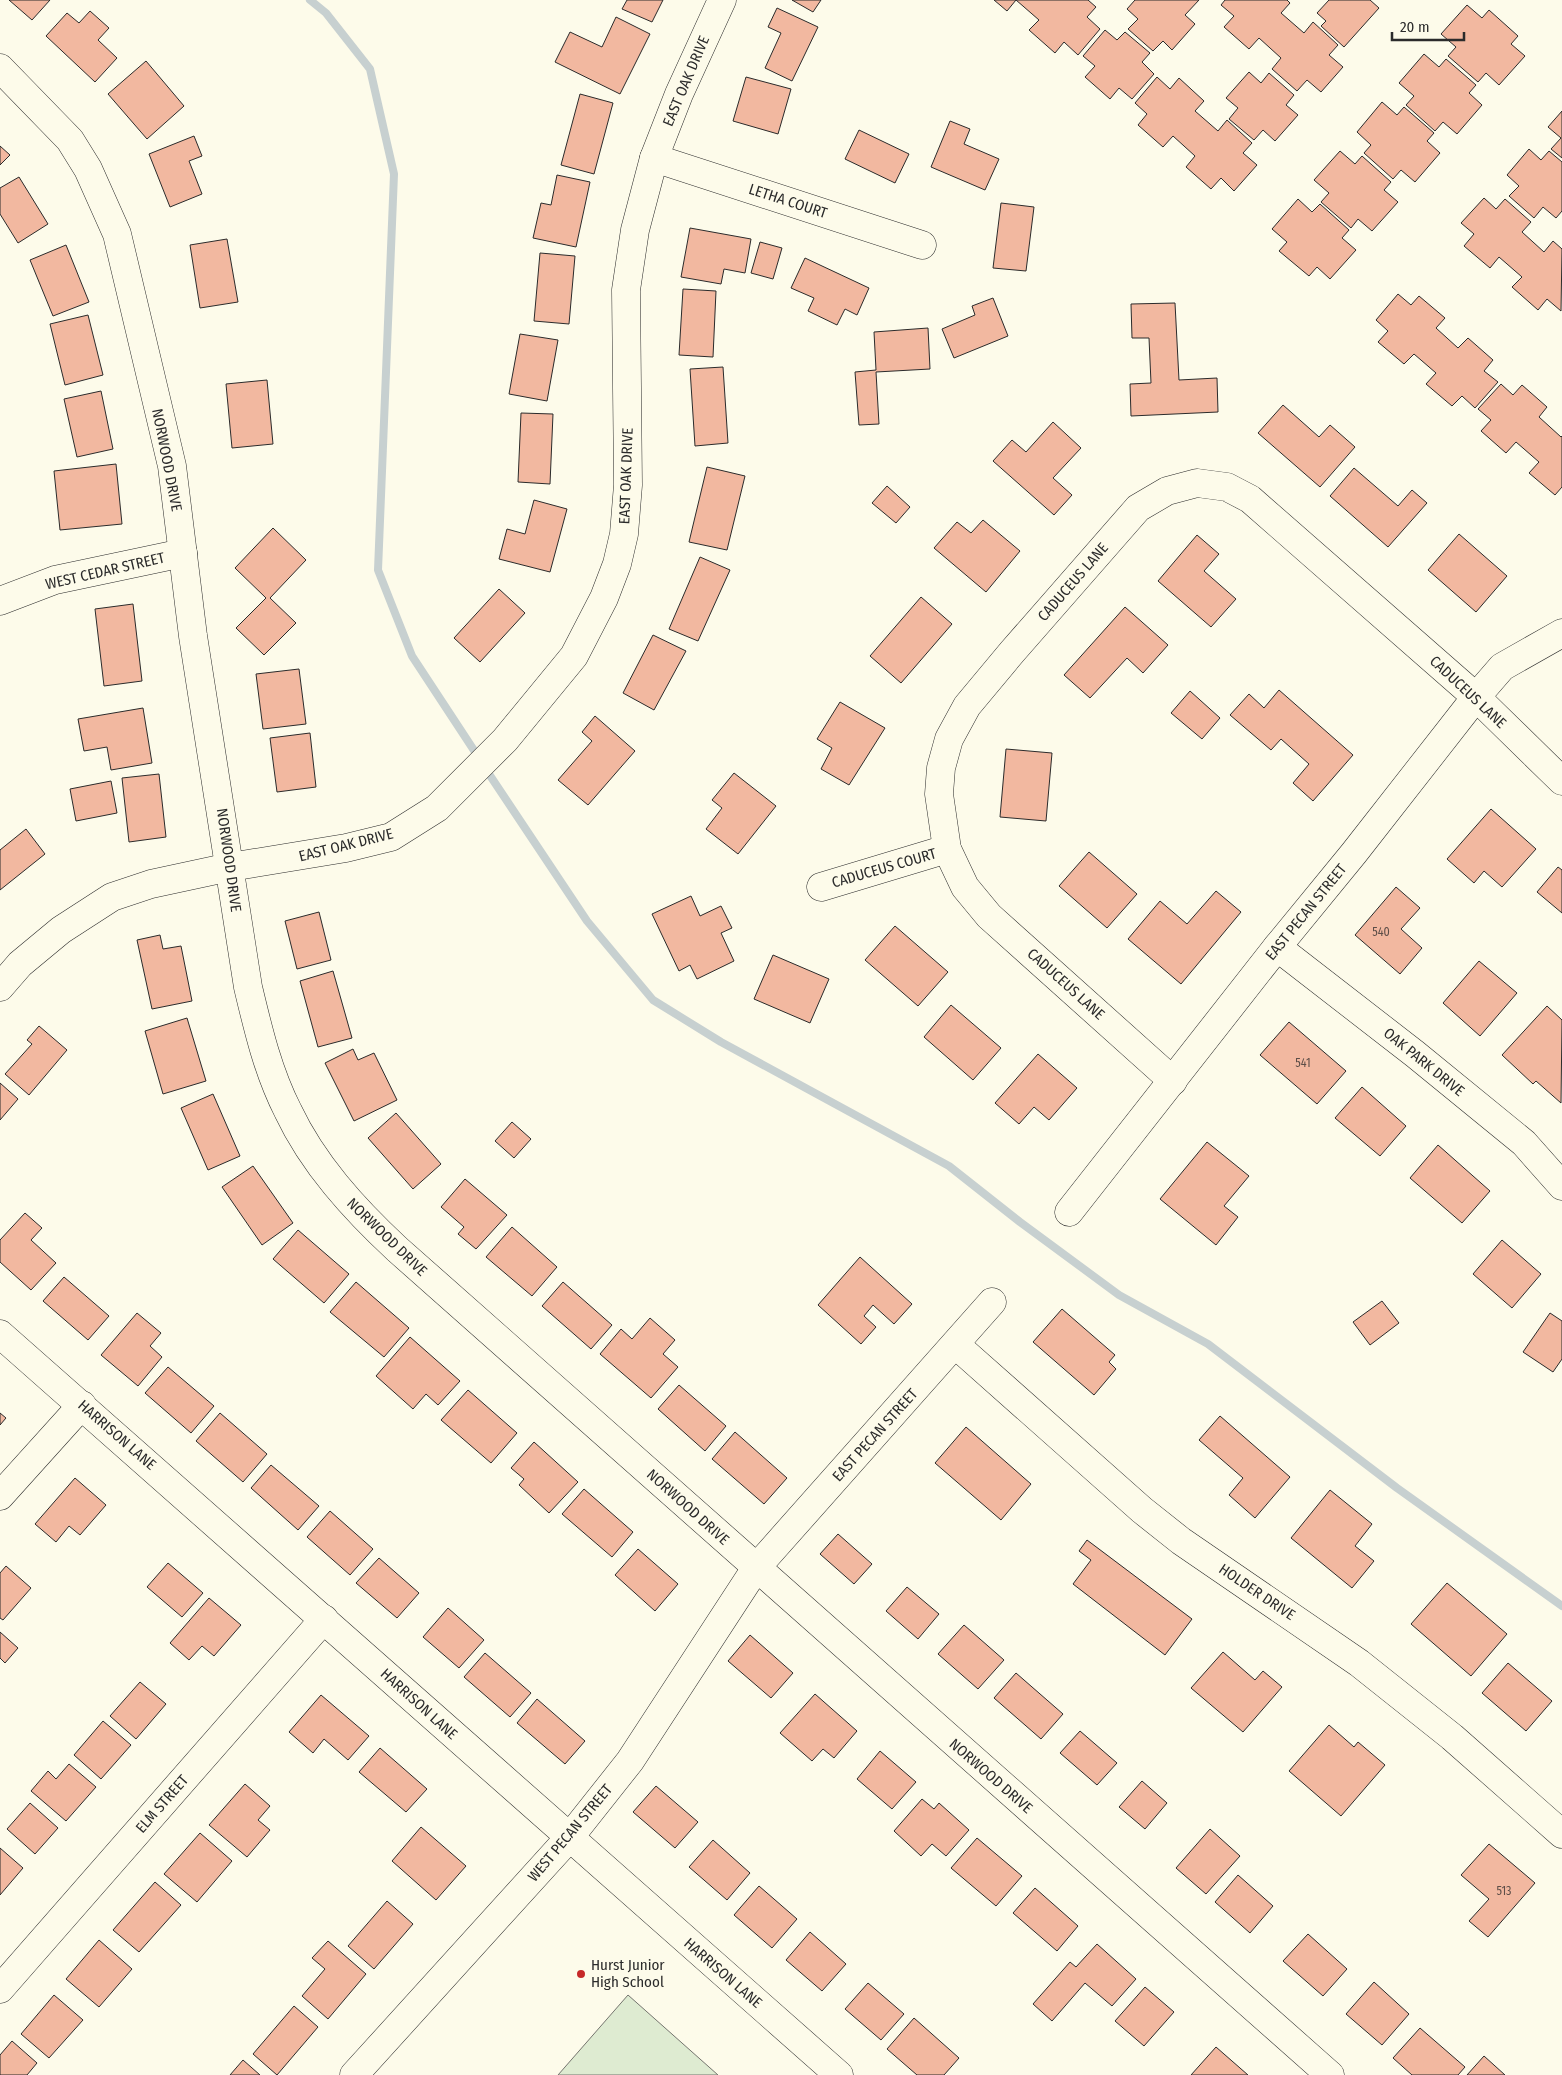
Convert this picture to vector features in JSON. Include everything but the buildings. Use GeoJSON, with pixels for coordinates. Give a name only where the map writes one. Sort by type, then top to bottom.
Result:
{"type":"FeatureCollection","features":[{"type":"Feature","properties":{"kind":"street","name":"EAST OAK DRIVE"},"geometry":{"type":"LineString","coordinates":[[0,987],[20,964],[61,930],[112,897],[151,884],[230,867],[346,848],[391,837],[437,808],[504,740],[574,656],[604,598],[617,564],[624,534],[628,485],[626,290],[635,230],[654,158],[678,94],[722,0]]}},
{"type":"Feature","properties":{"kind":"street","name":"NORWOOD DRIVE"},"geometry":{"type":"LineString","coordinates":[[0,68],[70,140],[88,169],[117,234],[172,466],[193,636],[248,987],[275,1084],[288,1112],[321,1166],[371,1225],[1330,2075]]}},
{"type":"Feature","properties":{"kind":"street","name":"LETHA COURT"},"geometry":{"type":"LineString","coordinates":[[654,158],[922,245]]}},
{"type":"Feature","properties":{"kind":"street","name":"CADUCEUS LANE"},"geometry":{"type":"LineString","coordinates":[[1173,1081],[989,916],[966,888],[947,849],[938,794],[941,768],[950,739],[967,706],[1138,508],[1167,491],[1197,483],[1227,487],[1250,499],[1476,697],[1562,781]]}},
{"type":"Feature","properties":{"kind":"street","name":"WEST CEDAR STREET"},"geometry":{"type":"LineString","coordinates":[[0,601],[55,580],[183,554]]}},
{"type":"Feature","properties":{"kind":"street","name":"EAST PECAN STREET"},"geometry":{"type":"LineString","coordinates":[[1069,1212],[1276,947],[1354,853],[1476,697],[1502,667],[1562,633]]}},
{"type":"Feature","properties":{"kind":"street","name":"CADUCEUS COURT"},"geometry":{"type":"LineString","coordinates":[[821,887],[947,849]]}},
{"type":"Feature","properties":{"kind":"street","name":"OAK PARK DRIVE"},"geometry":{"type":"LineString","coordinates":[[1276,947],[1415,1054],[1524,1143],[1562,1186]]}},
{"type":"Feature","properties":{"kind":"street","name":"EAST PECAN STREET"},"geometry":{"type":"LineString","coordinates":[[756,1568],[956,1345],[992,1302]]}},
{"type":"Feature","properties":{"kind":"street","name":"HARRISON LANE"},"geometry":{"type":"LineString","coordinates":[[0,1334],[82,1404],[569,1838],[839,2075]]}},
{"type":"Feature","properties":{"kind":"street","name":"HOLDER DRIVE"},"geometry":{"type":"LineString","coordinates":[[956,1345],[1142,1510],[1181,1541],[1366,1668],[1452,1737],[1562,1834]]}},
{"type":"Feature","properties":{"kind":"street"},"geometry":{"type":"LineString","coordinates":[[0,1496],[82,1404]]}},
{"type":"Feature","properties":{"kind":"street","name":"WEST PECAN STREET"},"geometry":{"type":"LineString","coordinates":[[354,2075],[569,1838],[630,1761],[756,1568]]}},
{"type":"Feature","properties":{"kind":"street","name":"ELM STREET"},"geometry":{"type":"LineString","coordinates":[[0,1988],[324,1619]]}},
{"type":"Feature","properties":{"kind":"green space"},"geometry":{"type":"Polygon","coordinates":[[[628,1995],[718,2075],[558,2075],[628,1995]]]}},
{"type":"Feature","properties":{"kind":"waterway"},"geometry":{"type":"LineString","coordinates":[[310,0],[326,13],[370,69],[394,174],[378,570],[412,656],[479,758]]}},
{"type":"Feature","properties":{"kind":"waterway"},"geometry":{"type":"LineString","coordinates":[[485,768],[587,921],[653,1000],[721,1042],[949,1166],[1020,1222],[1119,1295],[1208,1344],[1397,1488],[1562,1606]]}},
{"type":"Feature","properties":{"kind":"place","name":"Hurst Junior High School"},"geometry":{"type":"Point","coordinates":[581,1974]}}]}
